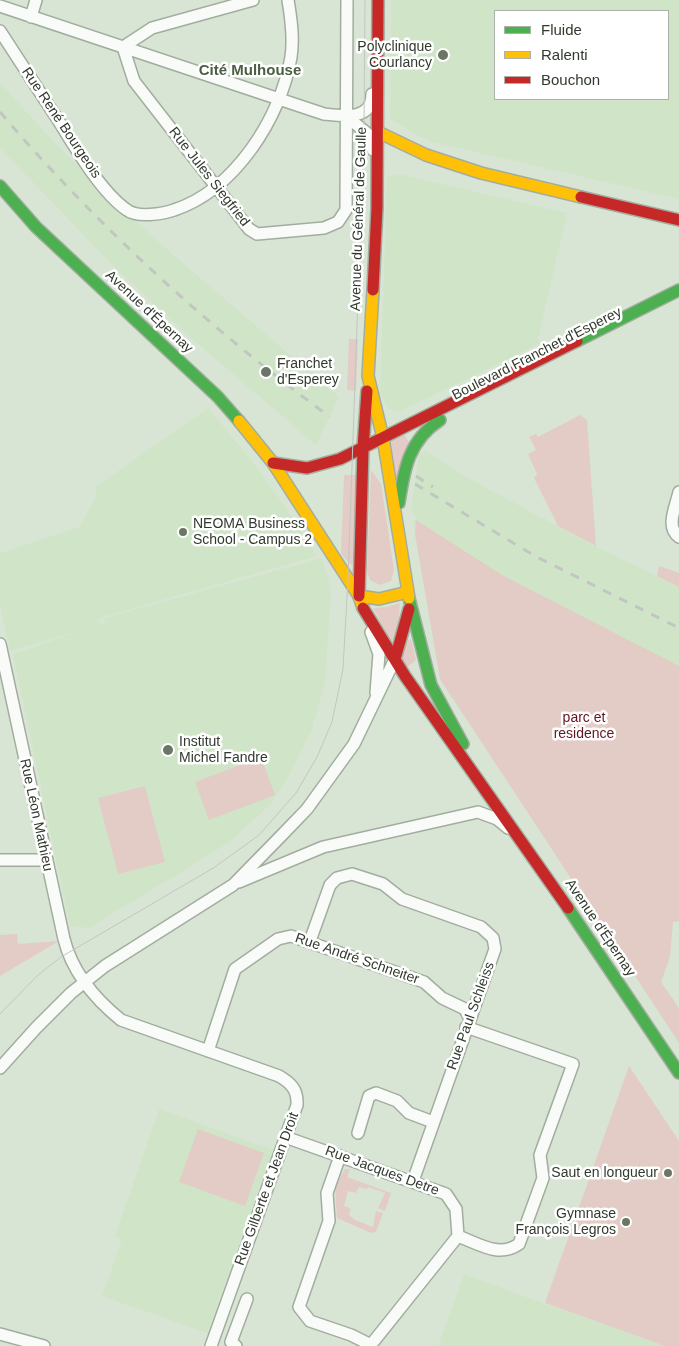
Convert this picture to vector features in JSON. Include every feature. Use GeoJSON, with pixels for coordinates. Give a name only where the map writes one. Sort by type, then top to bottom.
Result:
{"type":"FeatureCollection","features":[{"type":"Feature","properties":{"kind":"main road","name":"Avenue du Général de Gaulle"},"geometry":{"type":"LineString","coordinates":[[378,0],[377,208],[368,376],[383,438],[410,607],[431,685],[494,800]]}},
{"type":"Feature","properties":{"kind":"main road"},"geometry":{"type":"LineString","coordinates":[[378,132],[426,156],[481,173],[679,220]]}},
{"type":"Feature","properties":{"kind":"main road","name":"Avenue d'Épernay"},"geometry":{"type":"LineString","coordinates":[[0,186],[36,227],[218,397],[273,463],[359,596]]}},
{"type":"Feature","properties":{"kind":"main road","name":"Boulevard Franchet d'Esperey"},"geometry":{"type":"LineString","coordinates":[[273,463],[296,470],[311,469],[340,459],[679,290]]}},
{"type":"Feature","properties":{"kind":"main road","name":"Boulevard Franchet d'Esperey"},"geometry":{"type":"LineString","coordinates":[[396,518],[402,480],[414,441],[425,427],[679,300]]}},
{"type":"Feature","properties":{"kind":"main road"},"geometry":{"type":"LineString","coordinates":[[368,376],[363,448],[359,596],[365,614],[417,694],[494,800]]}},
{"type":"Feature","properties":{"kind":"main road"},"geometry":{"type":"LineString","coordinates":[[363,448],[392,493]]}},
{"type":"Feature","properties":{"kind":"main road"},"geometry":{"type":"LineString","coordinates":[[359,596],[379,599],[408,592]]}},
{"type":"Feature","properties":{"kind":"main road"},"geometry":{"type":"LineString","coordinates":[[395,659],[410,607]]}},
{"type":"Feature","properties":{"kind":"main road","name":"Avenue d'Épernay"},"geometry":{"type":"LineString","coordinates":[[494,800],[679,1071]]}},
{"type":"Feature","properties":{"kind":"street"},"geometry":{"type":"LineString","coordinates":[[31,17],[36,0]]}},
{"type":"Feature","properties":{"kind":"street"},"geometry":{"type":"LineString","coordinates":[[123,47],[152,28],[252,0]]}},
{"type":"Feature","properties":{"kind":"street"},"geometry":{"type":"LineString","coordinates":[[216,187],[250,151],[266,126],[279,99],[291,56],[291,22],[288,0]]}},
{"type":"Feature","properties":{"kind":"street"},"geometry":{"type":"LineString","coordinates":[[346,0],[346,116]]}},
{"type":"Feature","properties":{"kind":"street"},"geometry":{"type":"LineString","coordinates":[[0,6],[324,114],[346,116],[364,112],[371,104],[378,28]]}},
{"type":"Feature","properties":{"kind":"street","name":"Rue René Bourgeois"},"geometry":{"type":"LineString","coordinates":[[0,31],[87,164],[128,212],[158,215],[188,206],[216,187]]}},
{"type":"Feature","properties":{"kind":"street","name":"Rue Jules Siegfried"},"geometry":{"type":"LineString","coordinates":[[123,47],[134,81],[249,229],[257,234],[324,228],[338,222],[346,210],[346,116]]}},
{"type":"Feature","properties":{"kind":"street"},"geometry":{"type":"LineString","coordinates":[[346,116],[364,129],[371,141],[377,208]]}},
{"type":"Feature","properties":{"kind":"street"},"geometry":{"type":"LineString","coordinates":[[679,492],[671,524],[673,531],[679,537]]}},
{"type":"Feature","properties":{"kind":"street"},"geometry":{"type":"LineString","coordinates":[[365,614],[378,654],[375,702]]}},
{"type":"Feature","properties":{"kind":"street","name":"Rue Léon Mathieu"},"geometry":{"type":"LineString","coordinates":[[0,644],[66,948],[75,969],[85,982]]}},
{"type":"Feature","properties":{"kind":"street"},"geometry":{"type":"LineString","coordinates":[[233,885],[307,809],[354,744],[395,659]]}},
{"type":"Feature","properties":{"kind":"street"},"geometry":{"type":"LineString","coordinates":[[0,1068],[36,1028],[85,982],[133,947],[233,885],[323,847],[478,812],[497,819],[523,840]]}},
{"type":"Feature","properties":{"kind":"street"},"geometry":{"type":"LineString","coordinates":[[0,860],[46,860]]}},
{"type":"Feature","properties":{"kind":"street","name":"Rue Paul Schleiss"},"geometry":{"type":"LineString","coordinates":[[310,941],[330,885],[337,878],[352,874],[383,884],[402,899],[481,927],[493,938],[495,949],[413,1181]]}},
{"type":"Feature","properties":{"kind":"street","name":"Rue André Schneiter"},"geometry":{"type":"LineString","coordinates":[[208,1051],[235,970],[239,964],[278,939],[291,936],[424,982],[442,998],[465,1009],[468,1023]]}},
{"type":"Feature","properties":{"kind":"street","name":"Rue Gilberte et Jean Droit"},"geometry":{"type":"LineString","coordinates":[[85,982],[110,1011],[121,1020],[279,1076],[289,1082],[295,1090],[297,1104],[211,1346]]}},
{"type":"Feature","properties":{"kind":"street"},"geometry":{"type":"LineString","coordinates":[[340,1156],[327,1193],[329,1221],[299,1307],[310,1321],[351,1334],[370,1345],[458,1236],[501,1252],[510,1250],[519,1244],[543,1178],[540,1155],[573,1064],[468,1023]]}},
{"type":"Feature","properties":{"kind":"street"},"geometry":{"type":"LineString","coordinates":[[358,1132],[368,1096],[376,1093],[397,1101],[409,1113],[433,1122]]}},
{"type":"Feature","properties":{"kind":"street","name":"Rue Jacques Detre"},"geometry":{"type":"LineString","coordinates":[[285,1137],[446,1194],[456,1209],[458,1236]]}},
{"type":"Feature","properties":{"kind":"street"},"geometry":{"type":"LineString","coordinates":[[236,1346],[231,1342],[247,1299]]}},
{"type":"Feature","properties":{"kind":"street"},"geometry":{"type":"LineString","coordinates":[[0,1334],[44,1346]]}},
{"type":"Feature","properties":{"kind":"shaded area","name":"Polyclinique Courlancy"},"geometry":{"type":"Polygon","coordinates":[[[391,0],[679,0],[679,199],[428,141],[390,119],[391,0]]]}},
{"type":"Feature","properties":{"kind":"shaded area"},"geometry":{"type":"Polygon","coordinates":[[[0,83],[54,142],[107,195],[170,252],[339,397],[316,445],[199,345],[117,270],[0,148],[0,83]]]}},
{"type":"Feature","properties":{"kind":"shaded area"},"geometry":{"type":"Polygon","coordinates":[[[399,174],[567,213],[538,340],[544,342],[398,412],[387,408],[380,392],[387,177],[399,174]]]}},
{"type":"Feature","properties":{"kind":"shaded area","name":"Institut Michel Fandre"},"geometry":{"type":"Polygon","coordinates":[[[208,408],[252,461],[286,508],[317,556],[99,618],[100,625],[105,623],[104,618],[322,558],[331,594],[325,682],[312,729],[291,772],[270,805],[229,842],[89,928],[70,926],[13,654],[86,629],[10,651],[0,606],[0,553],[79,527],[97,495],[95,487],[208,408]]]}},
{"type":"Feature","properties":{"kind":"shaded area"},"geometry":{"type":"Polygon","coordinates":[[[425,451],[470,479],[581,539],[679,587],[679,666],[630,642],[452,699],[440,679],[415,534],[414,520],[417,520],[411,508],[419,454],[425,451]]]}},
{"type":"Feature","properties":{"kind":"shaded area"},"geometry":{"type":"Polygon","coordinates":[[[159,1109],[273,1150],[207,1333],[102,1296],[122,1239],[115,1236],[159,1109]]]}},
{"type":"Feature","properties":{"kind":"shaded area"},"geometry":{"type":"Polygon","coordinates":[[[464,1274],[523,1296],[665,1346],[438,1346],[464,1274]]]}},
{"type":"Feature","properties":{"kind":"green space"},"geometry":{"type":"Polygon","coordinates":[[[349,339],[358,339],[356,391],[347,390],[349,339]]]}},
{"type":"Feature","properties":{"kind":"green space"},"geometry":{"type":"Polygon","coordinates":[[[580,415],[587,420],[596,546],[558,526],[534,478],[537,474],[528,454],[536,450],[529,437],[536,434],[538,437],[580,415]]]}},
{"type":"Feature","properties":{"kind":"green space"},"geometry":{"type":"Polygon","coordinates":[[[403,433],[409,442],[397,479],[390,442],[403,433]]]}},
{"type":"Feature","properties":{"kind":"green space"},"geometry":{"type":"Polygon","coordinates":[[[371,470],[381,484],[394,570],[391,581],[380,585],[370,580],[367,571],[371,470]]]}},
{"type":"Feature","properties":{"kind":"green space"},"geometry":{"type":"Polygon","coordinates":[[[344,475],[356,475],[353,563],[351,565],[341,554],[344,475]]]}},
{"type":"Feature","properties":{"kind":"green space","name":"parc et residence"},"geometry":{"type":"Polygon","coordinates":[[[416,520],[502,575],[679,666],[679,921],[673,922],[670,957],[661,982],[679,1008],[679,1043],[440,679],[415,534],[416,520]]]}},
{"type":"Feature","properties":{"kind":"green space"},"geometry":{"type":"Polygon","coordinates":[[[659,566],[679,573],[679,587],[657,576],[659,566]]]}},
{"type":"Feature","properties":{"kind":"green space"},"geometry":{"type":"Polygon","coordinates":[[[400,603],[399,620],[394,641],[390,640],[373,608],[387,607],[400,603]]]}},
{"type":"Feature","properties":{"kind":"green space"},"geometry":{"type":"Polygon","coordinates":[[[411,639],[416,660],[406,668],[401,659],[408,640],[411,639]]]}},
{"type":"Feature","properties":{"kind":"green space"},"geometry":{"type":"Polygon","coordinates":[[[261,757],[275,795],[209,820],[195,782],[261,757]]]}},
{"type":"Feature","properties":{"kind":"green space"},"geometry":{"type":"Polygon","coordinates":[[[145,786],[165,862],[118,874],[98,798],[145,786]]]}},
{"type":"Feature","properties":{"kind":"green space"},"geometry":{"type":"Polygon","coordinates":[[[17,934],[18,944],[59,941],[0,976],[0,935],[17,934]]]}},
{"type":"Feature","properties":{"kind":"green space","name":"Gymnase François Legros"},"geometry":{"type":"Polygon","coordinates":[[[629,1066],[679,1141],[679,1346],[665,1346],[545,1303],[629,1066]]]}},
{"type":"Feature","properties":{"kind":"green space"},"geometry":{"type":"Polygon","coordinates":[[[198,1129],[264,1153],[245,1206],[179,1182],[198,1129]]]}},
{"type":"Feature","properties":{"kind":"green space"},"geometry":{"type":"Polygon","coordinates":[[[345,1169],[350,1169],[347,1177],[391,1193],[385,1211],[378,1208],[385,1193],[368,1187],[367,1189],[359,1187],[356,1193],[348,1191],[344,1206],[351,1209],[349,1215],[355,1220],[373,1227],[376,1211],[383,1213],[376,1232],[371,1233],[337,1218],[335,1186],[345,1169]]]}},
{"type":"Feature","properties":{"kind":"tram line"},"geometry":{"type":"LineString","coordinates":[[0,1014],[37,976],[61,957],[215,867],[259,835],[296,793],[317,757],[332,722],[343,669],[348,579],[364,129],[365,0]]}},
{"type":"Feature","properties":{"kind":"railway"},"geometry":{"type":"LineString","coordinates":[[0,112],[76,196],[156,274],[241,348],[330,417]]}},
{"type":"Feature","properties":{"kind":"railway"},"geometry":{"type":"LineString","coordinates":[[416,476],[433,487]]}},
{"type":"Feature","properties":{"kind":"railway"},"geometry":{"type":"LineString","coordinates":[[415,484],[535,556],[679,628]]}},
{"type":"Feature","properties":{"kind":"traffic: fast"},"geometry":{"type":"LineString","coordinates":[[0,186],[36,227],[218,397],[239,421]]}},
{"type":"Feature","properties":{"kind":"traffic: fast"},"geometry":{"type":"LineString","coordinates":[[577,341],[679,290]]}},
{"type":"Feature","properties":{"kind":"traffic: fast"},"geometry":{"type":"LineString","coordinates":[[399,503],[403,478],[410,456],[421,437],[440,420]]}},
{"type":"Feature","properties":{"kind":"traffic: fast"},"geometry":{"type":"LineString","coordinates":[[409,598],[431,685],[463,744]]}},
{"type":"Feature","properties":{"kind":"traffic: fast"},"geometry":{"type":"LineString","coordinates":[[568,908],[679,1073]]}},
{"type":"Feature","properties":{"kind":"traffic: slow"},"geometry":{"type":"LineString","coordinates":[[378,132],[426,155],[481,173],[581,197]]}},
{"type":"Feature","properties":{"kind":"traffic: slow"},"geometry":{"type":"LineString","coordinates":[[373,290],[368,376],[383,438],[409,598]]}},
{"type":"Feature","properties":{"kind":"traffic: slow"},"geometry":{"type":"LineString","coordinates":[[239,421],[273,463],[359,596],[363,608]]}},
{"type":"Feature","properties":{"kind":"traffic: slow"},"geometry":{"type":"LineString","coordinates":[[359,596],[379,599],[408,592]]}},
{"type":"Feature","properties":{"kind":"traffic: jam"},"geometry":{"type":"LineString","coordinates":[[373,290],[377,208],[378,0]]}},
{"type":"Feature","properties":{"kind":"traffic: jam"},"geometry":{"type":"LineString","coordinates":[[581,197],[679,220]]}},
{"type":"Feature","properties":{"kind":"traffic: jam"},"geometry":{"type":"LineString","coordinates":[[273,463],[307,468],[340,459],[577,341]]}},
{"type":"Feature","properties":{"kind":"traffic: jam"},"geometry":{"type":"LineString","coordinates":[[359,596],[363,448],[367,391]]}},
{"type":"Feature","properties":{"kind":"traffic: jam"},"geometry":{"type":"LineString","coordinates":[[363,608],[405,676],[568,908]]}},
{"type":"Feature","properties":{"kind":"traffic: jam"},"geometry":{"type":"LineString","coordinates":[[395,659],[409,609]]}},
{"type":"Feature","properties":{"kind":"place","name":"Polyclinique Courlancy"},"geometry":{"type":"Point","coordinates":[443,55]}},
{"type":"Feature","properties":{"kind":"place","name":"Franchet d'Esperey"},"geometry":{"type":"Point","coordinates":[266,372]}},
{"type":"Feature","properties":{"kind":"place","name":"NEOMA Business School - Campus 2"},"geometry":{"type":"Point","coordinates":[183,532]}},
{"type":"Feature","properties":{"kind":"place","name":"Institut Michel Fandre"},"geometry":{"type":"Point","coordinates":[168,750]}},
{"type":"Feature","properties":{"kind":"place","name":"Saut en longueur"},"geometry":{"type":"Point","coordinates":[668,1173]}},
{"type":"Feature","properties":{"kind":"place","name":"Gymnase François Legros"},"geometry":{"type":"Point","coordinates":[626,1222]}},
{"type":"Feature","properties":{"kind":"district","name":"Cité Mulhouse"},"geometry":{"type":"Point","coordinates":[250,71]}}]}
